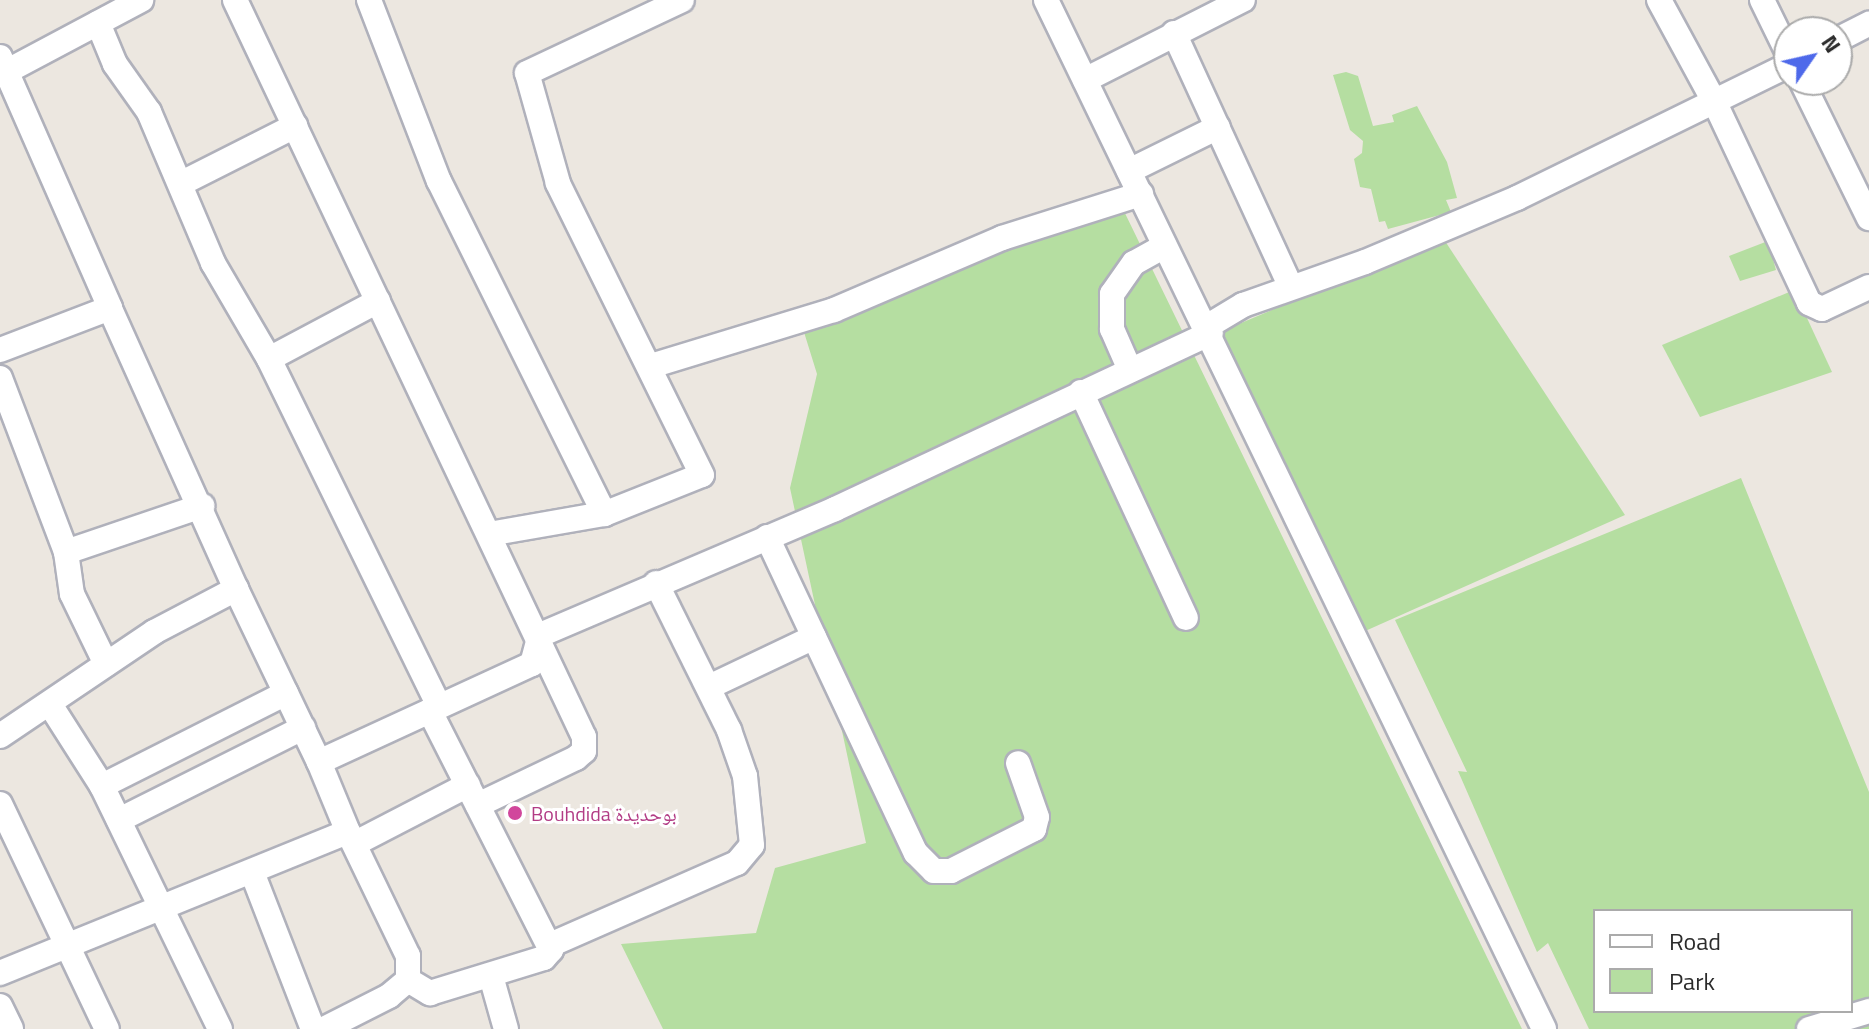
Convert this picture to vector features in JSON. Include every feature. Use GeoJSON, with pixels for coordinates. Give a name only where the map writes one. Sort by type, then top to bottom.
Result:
{"type":"FeatureCollection","features":[{"type":"Feature","properties":{"kind":"street"},"geometry":{"type":"LineString","coordinates":[[141,0],[108,12],[2,68],[202,506],[236,589],[408,956],[408,980],[389,996],[324,1029]]}},
{"type":"Feature","properties":{"kind":"street"},"geometry":{"type":"LineString","coordinates":[[0,973],[163,911],[252,872],[473,795],[584,751],[584,737],[540,635],[235,0]]}},
{"type":"Feature","properties":{"kind":"street"},"geometry":{"type":"LineString","coordinates":[[369,0],[439,181],[604,514]]}},
{"type":"Feature","properties":{"kind":"street"},"geometry":{"type":"LineString","coordinates":[[489,534],[604,514],[702,475],[651,366],[558,183],[527,73],[682,0]]}},
{"type":"Feature","properties":{"kind":"street"},"geometry":{"type":"LineString","coordinates":[[1046,0],[1209,330],[1544,1029]]}},
{"type":"Feature","properties":{"kind":"street"},"geometry":{"type":"LineString","coordinates":[[1085,80],[1174,33],[1210,6],[1243,0]]}},
{"type":"Feature","properties":{"kind":"street"},"geometry":{"type":"LineString","coordinates":[[1659,0],[1715,103],[1809,303],[1822,309],[1869,287]]}},
{"type":"Feature","properties":{"kind":"street"},"geometry":{"type":"LineString","coordinates":[[1762,0],[1773,22]]}},
{"type":"Feature","properties":{"kind":"street"},"geometry":{"type":"LineString","coordinates":[[108,12],[115,64],[149,112],[182,183],[213,263],[269,359],[473,795],[550,945]]}},
{"type":"Feature","properties":{"kind":"street"},"geometry":{"type":"LineString","coordinates":[[1174,33],[1291,287]]}},
{"type":"Feature","properties":{"kind":"street"},"geometry":{"type":"LineString","coordinates":[[540,635],[767,537],[1130,370],[1291,287],[1365,262],[1517,198],[1773,73]]}},
{"type":"Feature","properties":{"kind":"street"},"geometry":{"type":"LineString","coordinates":[[1809,96],[1869,218]]}},
{"type":"Feature","properties":{"kind":"street"},"geometry":{"type":"LineString","coordinates":[[182,183],[295,126]]}},
{"type":"Feature","properties":{"kind":"street"},"geometry":{"type":"LineString","coordinates":[[1129,171],[1218,127]]}},
{"type":"Feature","properties":{"kind":"street"},"geometry":{"type":"LineString","coordinates":[[651,366],[834,310],[1002,238],[1141,194]]}},
{"type":"Feature","properties":{"kind":"street"},"geometry":{"type":"LineString","coordinates":[[1130,370],[1112,329],[1112,294],[1134,263],[1165,246]]}},
{"type":"Feature","properties":{"kind":"street"},"geometry":{"type":"LineString","coordinates":[[269,359],[378,301]]}},
{"type":"Feature","properties":{"kind":"street"},"geometry":{"type":"LineString","coordinates":[[0,350],[110,308]]}},
{"type":"Feature","properties":{"kind":"street"},"geometry":{"type":"LineString","coordinates":[[0,378],[66,552],[72,594],[106,664]]}},
{"type":"Feature","properties":{"kind":"street"},"geometry":{"type":"LineString","coordinates":[[1081,392],[1186,618]]}},
{"type":"Feature","properties":{"kind":"street"},"geometry":{"type":"LineString","coordinates":[[66,552],[202,506]]}},
{"type":"Feature","properties":{"kind":"street"},"geometry":{"type":"LineString","coordinates":[[767,537],[916,853],[934,871],[951,871],[1034,829],[1037,817],[1018,763]]}},
{"type":"Feature","properties":{"kind":"street"},"geometry":{"type":"LineString","coordinates":[[408,980],[430,993],[544,958],[550,945],[748,854],[752,845],[745,776],[711,686],[656,583]]}},
{"type":"Feature","properties":{"kind":"street"},"geometry":{"type":"LineString","coordinates":[[1,732],[51,706],[106,664],[236,589]]}},
{"type":"Feature","properties":{"kind":"street"},"geometry":{"type":"LineString","coordinates":[[319,762],[532,664],[540,635]]}},
{"type":"Feature","properties":{"kind":"street"},"geometry":{"type":"LineString","coordinates":[[711,686],[814,637]]}},
{"type":"Feature","properties":{"kind":"street"},"geometry":{"type":"LineString","coordinates":[[102,786],[286,693]]}},
{"type":"Feature","properties":{"kind":"street"},"geometry":{"type":"LineString","coordinates":[[51,706],[102,786],[220,1029]]}},
{"type":"Feature","properties":{"kind":"street"},"geometry":{"type":"LineString","coordinates":[[119,820],[303,728]]}},
{"type":"Feature","properties":{"kind":"street"},"geometry":{"type":"LineString","coordinates":[[0,804],[107,1029]]}},
{"type":"Feature","properties":{"kind":"street"},"geometry":{"type":"LineString","coordinates":[[252,872],[313,1029]]}},
{"type":"Feature","properties":{"kind":"street"},"geometry":{"type":"LineString","coordinates":[[491,976],[506,1029]]}},
{"type":"Feature","properties":{"kind":"street"},"geometry":{"type":"LineString","coordinates":[[0,1006],[11,1029]]}},
{"type":"Feature","properties":{"kind":"street"},"geometry":{"type":"LineString","coordinates":[[1809,1029],[1869,1011]]}},
{"type":"Feature","properties":{"kind":"green space"},"geometry":{"type":"Polygon","coordinates":[[[1346,72],[1358,76],[1373,126],[1394,122],[1392,115],[1417,106],[1447,162],[1457,198],[1446,200],[1451,212],[1388,229],[1385,221],[1379,222],[1371,189],[1360,187],[1354,159],[1362,153],[1363,141],[1350,130],[1333,75],[1346,72]]]}},
{"type":"Feature","properties":{"kind":"green space"},"geometry":{"type":"Polygon","coordinates":[[[1120,203],[1522,1029],[663,1029],[621,944],[756,933],[775,868],[866,843],[790,488],[817,374],[799,316],[1120,203]]]}},
{"type":"Feature","properties":{"kind":"green space"},"geometry":{"type":"Polygon","coordinates":[[[1443,238],[1625,515],[1354,636],[1222,331],[1443,238]]]}},
{"type":"Feature","properties":{"kind":"green space"},"geometry":{"type":"Polygon","coordinates":[[[1768,241],[1776,270],[1740,281],[1729,256],[1768,241]]]}},
{"type":"Feature","properties":{"kind":"green space"},"geometry":{"type":"Polygon","coordinates":[[[1794,290],[1832,372],[1700,417],[1662,345],[1794,290]]]}},
{"type":"Feature","properties":{"kind":"green space"},"geometry":{"type":"Polygon","coordinates":[[[1741,478],[1869,792],[1869,1029],[1589,1029],[1548,943],[1537,952],[1458,771],[1467,772],[1395,620],[1741,478]]]}},
{"type":"Feature","properties":{"kind":"place","name":"Bouhdida بوحديدة"},"geometry":{"type":"Point","coordinates":[515,813]}}]}
